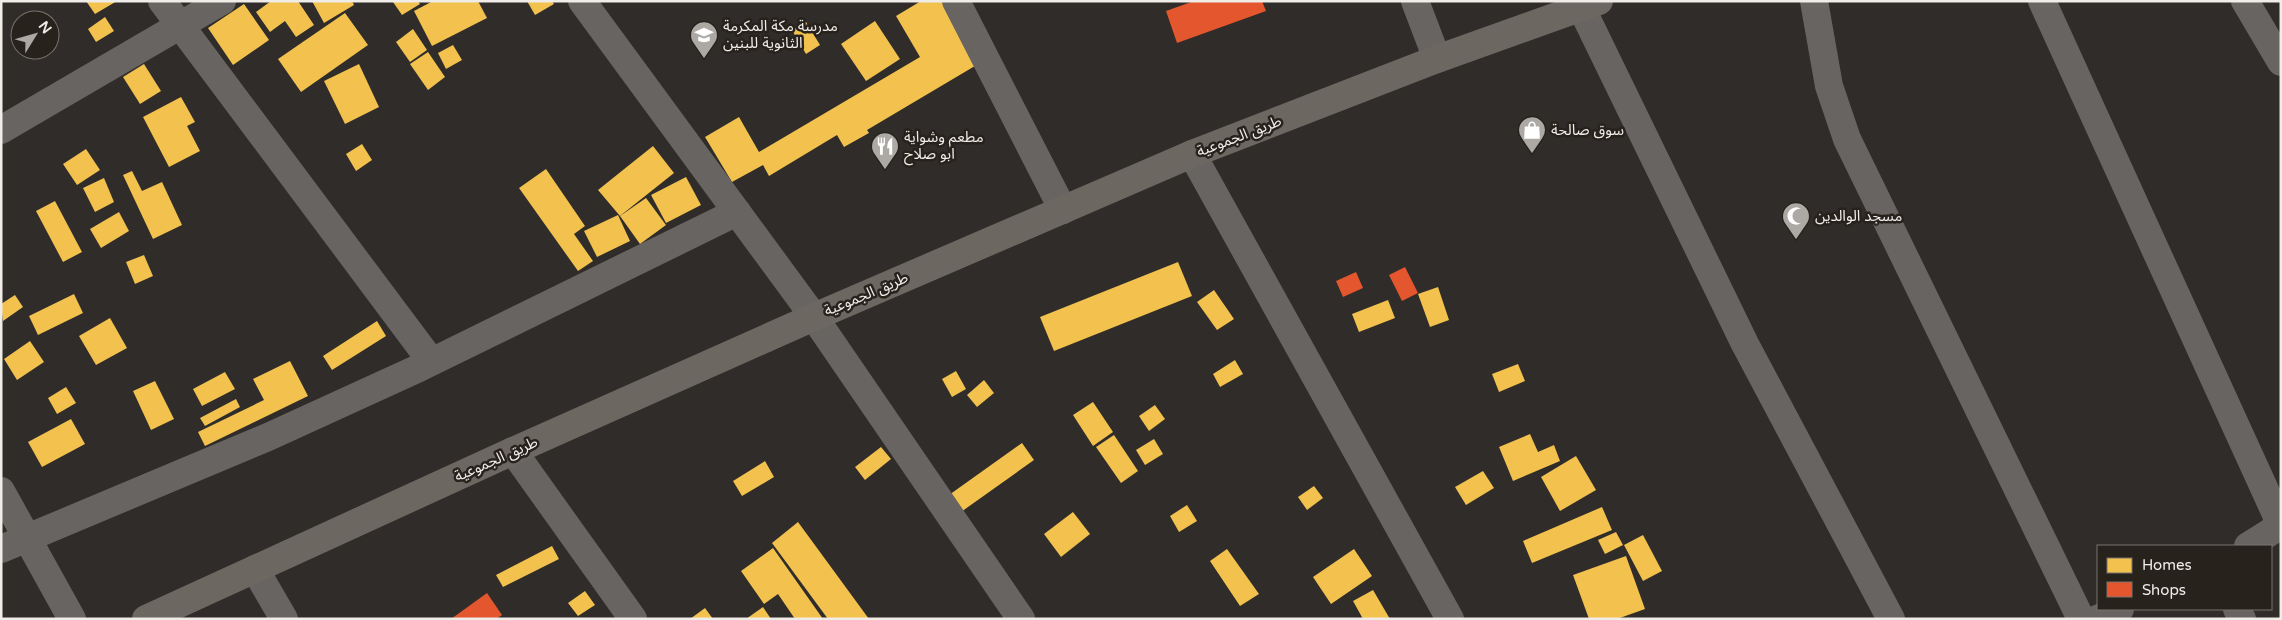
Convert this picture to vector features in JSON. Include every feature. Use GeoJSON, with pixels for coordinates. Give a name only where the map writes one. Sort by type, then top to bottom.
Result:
{"type":"FeatureCollection","features":[{"type":"Feature","properties":{"kind":"main road","name":"طريق الجموعية"},"geometry":{"type":"LineString","coordinates":[[146,619],[513,451],[814,317],[1192,154],[1438,59],[1590,4]]}},
{"type":"Feature","properties":{"kind":"street"},"geometry":{"type":"LineString","coordinates":[[162,1],[431,361]]}},
{"type":"Feature","properties":{"kind":"street"},"geometry":{"type":"LineString","coordinates":[[1,130],[222,1]]}},
{"type":"Feature","properties":{"kind":"street"},"geometry":{"type":"LineString","coordinates":[[582,1],[814,317],[1021,619]]}},
{"type":"Feature","properties":{"kind":"street"},"geometry":{"type":"LineString","coordinates":[[956,1],[1063,210]]}},
{"type":"Feature","properties":{"kind":"street"},"geometry":{"type":"LineString","coordinates":[[1415,1],[1438,59]]}},
{"type":"Feature","properties":{"kind":"street"},"geometry":{"type":"LineString","coordinates":[[1814,1],[1829,86],[1847,139],[2081,619]]}},
{"type":"Feature","properties":{"kind":"street"},"geometry":{"type":"LineString","coordinates":[[2042,1],[2276,512],[2279,522],[2272,531],[2250,545]]}},
{"type":"Feature","properties":{"kind":"street"},"geometry":{"type":"LineString","coordinates":[[2245,1],[2281,62]]}},
{"type":"Feature","properties":{"kind":"street"},"geometry":{"type":"LineString","coordinates":[[1590,4],[1745,344],[1891,619]]}},
{"type":"Feature","properties":{"kind":"street"},"geometry":{"type":"LineString","coordinates":[[1192,154],[1450,619]]}},
{"type":"Feature","properties":{"kind":"street"},"geometry":{"type":"LineString","coordinates":[[1,549],[27,536],[268,437],[431,361],[738,212]]}},
{"type":"Feature","properties":{"kind":"street"},"geometry":{"type":"LineString","coordinates":[[513,451],[633,619]]}},
{"type":"Feature","properties":{"kind":"street"},"geometry":{"type":"LineString","coordinates":[[1,491],[72,619]]}},
{"type":"Feature","properties":{"kind":"street"},"geometry":{"type":"LineString","coordinates":[[255,569],[284,619]]}},
{"type":"Feature","properties":{"kind":"street"},"geometry":{"type":"LineString","coordinates":[[2097,619],[2118,610]]}},
{"type":"Feature","properties":{"kind":"building: Homes"},"geometry":{"type":"Polygon","coordinates":[[[86,1],[117,1],[95,14],[86,1]]]}},
{"type":"Feature","properties":{"kind":"building: Homes"},"geometry":{"type":"Polygon","coordinates":[[[271,1],[298,1],[314,25],[296,37],[285,21],[270,32],[256,12],[271,1]]]}},
{"type":"Feature","properties":{"kind":"building: Homes"},"geometry":{"type":"Polygon","coordinates":[[[312,1],[352,1],[354,5],[324,23],[312,1]]]}},
{"type":"Feature","properties":{"kind":"building: Homes"},"geometry":{"type":"Polygon","coordinates":[[[418,1],[420,4],[402,15],[393,2],[418,1]]]}},
{"type":"Feature","properties":{"kind":"building: Homes"},"geometry":{"type":"Polygon","coordinates":[[[433,1],[478,1],[487,18],[432,46],[414,11],[433,1]]]}},
{"type":"Feature","properties":{"kind":"building: Homes"},"geometry":{"type":"Polygon","coordinates":[[[527,1],[552,1],[554,4],[535,15],[527,1]]]}},
{"type":"Feature","properties":{"kind":"building: Homes"},"geometry":{"type":"Polygon","coordinates":[[[921,1],[951,1],[985,60],[867,130],[869,133],[844,147],[837,135],[769,176],[763,165],[732,182],[705,137],[739,117],[759,152],[920,57],[896,16],[921,1]]]}},
{"type":"Feature","properties":{"kind":"building: Homes"},"geometry":{"type":"Polygon","coordinates":[[[244,4],[269,40],[233,65],[208,28],[244,4]]]}},
{"type":"Feature","properties":{"kind":"building: Homes"},"geometry":{"type":"Polygon","coordinates":[[[345,13],[368,45],[301,92],[278,59],[345,13]]]}},
{"type":"Feature","properties":{"kind":"building: Homes"},"geometry":{"type":"Polygon","coordinates":[[[105,17],[114,31],[96,42],[88,29],[105,17]]]}},
{"type":"Feature","properties":{"kind":"building: Homes"},"geometry":{"type":"Polygon","coordinates":[[[875,21],[900,59],[866,81],[841,44],[875,21]]]}},
{"type":"Feature","properties":{"kind":"building: Homes"},"geometry":{"type":"Polygon","coordinates":[[[806,22],[820,45],[806,54],[792,30],[806,22]]]}},
{"type":"Feature","properties":{"kind":"building: Homes"},"geometry":{"type":"Polygon","coordinates":[[[413,29],[427,50],[410,62],[396,42],[413,29]]]}},
{"type":"Feature","properties":{"kind":"building: Homes"},"geometry":{"type":"Polygon","coordinates":[[[453,45],[462,60],[446,69],[438,53],[453,45]]]}},
{"type":"Feature","properties":{"kind":"building: Homes"},"geometry":{"type":"Polygon","coordinates":[[[428,52],[445,77],[428,90],[410,64],[428,52]]]}},
{"type":"Feature","properties":{"kind":"building: Homes"},"geometry":{"type":"Polygon","coordinates":[[[144,64],[161,91],[140,104],[123,77],[144,64]]]}},
{"type":"Feature","properties":{"kind":"building: Homes"},"geometry":{"type":"Polygon","coordinates":[[[359,64],[379,107],[345,124],[324,81],[359,64]]]}},
{"type":"Feature","properties":{"kind":"building: Homes"},"geometry":{"type":"Polygon","coordinates":[[[181,97],[195,122],[187,126],[200,151],[169,167],[143,117],[181,97]]]}},
{"type":"Feature","properties":{"kind":"building: Homes"},"geometry":{"type":"Polygon","coordinates":[[[362,144],[372,160],[356,171],[346,154],[362,144]]]}},
{"type":"Feature","properties":{"kind":"building: Homes"},"geometry":{"type":"Polygon","coordinates":[[[653,146],[674,173],[620,216],[598,190],[653,146]]]}},
{"type":"Feature","properties":{"kind":"building: Homes"},"geometry":{"type":"Polygon","coordinates":[[[86,149],[100,170],[77,185],[63,164],[86,149]]]}},
{"type":"Feature","properties":{"kind":"building: Homes"},"geometry":{"type":"Polygon","coordinates":[[[546,169],[585,226],[574,234],[593,261],[578,271],[519,188],[546,169]]]}},
{"type":"Feature","properties":{"kind":"building: Homes"},"geometry":{"type":"Polygon","coordinates":[[[132,171],[142,191],[162,182],[182,225],[153,239],[123,175],[132,171]]]}},
{"type":"Feature","properties":{"kind":"building: Homes"},"geometry":{"type":"Polygon","coordinates":[[[686,177],[701,205],[666,223],[651,195],[686,177]]]}},
{"type":"Feature","properties":{"kind":"building: Homes"},"geometry":{"type":"Polygon","coordinates":[[[104,178],[114,202],[95,212],[83,188],[104,178]]]}},
{"type":"Feature","properties":{"kind":"building: Homes"},"geometry":{"type":"Polygon","coordinates":[[[646,198],[666,225],[640,244],[620,216],[646,198]]]}},
{"type":"Feature","properties":{"kind":"building: Homes"},"geometry":{"type":"Polygon","coordinates":[[[55,201],[82,252],[63,262],[36,211],[55,201]]]}},
{"type":"Feature","properties":{"kind":"building: Homes"},"geometry":{"type":"Polygon","coordinates":[[[119,212],[129,231],[101,248],[90,229],[119,212]]]}},
{"type":"Feature","properties":{"kind":"building: Homes"},"geometry":{"type":"Polygon","coordinates":[[[618,215],[630,241],[597,257],[584,231],[618,215]]]}},
{"type":"Feature","properties":{"kind":"building: Homes"},"geometry":{"type":"Polygon","coordinates":[[[144,255],[153,276],[135,284],[126,262],[144,255]]]}},
{"type":"Feature","properties":{"kind":"building: Homes"},"geometry":{"type":"Polygon","coordinates":[[[1178,262],[1192,296],[1054,351],[1040,317],[1178,262]]]}},
{"type":"Feature","properties":{"kind":"building: Homes"},"geometry":{"type":"Polygon","coordinates":[[[1438,287],[1449,320],[1430,327],[1418,294],[1438,287]]]}},
{"type":"Feature","properties":{"kind":"building: Homes"},"geometry":{"type":"Polygon","coordinates":[[[1214,290],[1234,319],[1217,330],[1197,302],[1214,290]]]}},
{"type":"Feature","properties":{"kind":"building: Homes"},"geometry":{"type":"Polygon","coordinates":[[[74,294],[83,313],[38,335],[29,316],[74,294]]]}},
{"type":"Feature","properties":{"kind":"building: Homes"},"geometry":{"type":"Polygon","coordinates":[[[15,295],[23,307],[3,321],[1,304],[15,295]]]}},
{"type":"Feature","properties":{"kind":"building: Homes"},"geometry":{"type":"Polygon","coordinates":[[[1388,300],[1395,318],[1359,332],[1352,314],[1388,300]]]}},
{"type":"Feature","properties":{"kind":"building: Homes"},"geometry":{"type":"Polygon","coordinates":[[[110,318],[127,348],[96,365],[79,336],[110,318]]]}},
{"type":"Feature","properties":{"kind":"building: Homes"},"geometry":{"type":"Polygon","coordinates":[[[377,321],[386,336],[332,370],[323,356],[377,321]]]}},
{"type":"Feature","properties":{"kind":"building: Homes"},"geometry":{"type":"Polygon","coordinates":[[[30,341],[44,362],[17,380],[4,359],[30,341]]]}},
{"type":"Feature","properties":{"kind":"building: Homes"},"geometry":{"type":"Polygon","coordinates":[[[1235,360],[1243,374],[1220,387],[1213,374],[1235,360]]]}},
{"type":"Feature","properties":{"kind":"building: Homes"},"geometry":{"type":"Polygon","coordinates":[[[290,361],[308,396],[205,446],[198,432],[264,400],[253,379],[290,361]]]}},
{"type":"Feature","properties":{"kind":"building: Homes"},"geometry":{"type":"Polygon","coordinates":[[[1518,364],[1525,381],[1499,392],[1492,374],[1518,364]]]}},
{"type":"Feature","properties":{"kind":"building: Homes"},"geometry":{"type":"Polygon","coordinates":[[[956,371],[966,389],[952,397],[942,379],[956,371]]]}},
{"type":"Feature","properties":{"kind":"building: Homes"},"geometry":{"type":"Polygon","coordinates":[[[225,372],[235,389],[202,406],[193,389],[225,372]]]}},
{"type":"Feature","properties":{"kind":"building: Homes"},"geometry":{"type":"Polygon","coordinates":[[[984,380],[994,393],[977,407],[967,395],[984,380]]]}},
{"type":"Feature","properties":{"kind":"building: Homes"},"geometry":{"type":"Polygon","coordinates":[[[155,381],[174,419],[151,430],[133,391],[155,381]]]}},
{"type":"Feature","properties":{"kind":"building: Homes"},"geometry":{"type":"Polygon","coordinates":[[[66,387],[76,403],[57,414],[48,398],[66,387]]]}},
{"type":"Feature","properties":{"kind":"building: Homes"},"geometry":{"type":"Polygon","coordinates":[[[236,399],[240,407],[205,426],[200,418],[236,399]]]}},
{"type":"Feature","properties":{"kind":"building: Homes"},"geometry":{"type":"Polygon","coordinates":[[[1093,402],[1113,432],[1093,446],[1073,415],[1093,402]]]}},
{"type":"Feature","properties":{"kind":"building: Homes"},"geometry":{"type":"Polygon","coordinates":[[[1155,405],[1165,419],[1149,431],[1139,416],[1155,405]]]}},
{"type":"Feature","properties":{"kind":"building: Homes"},"geometry":{"type":"Polygon","coordinates":[[[71,419],[85,444],[42,467],[28,442],[71,419]]]}},
{"type":"Feature","properties":{"kind":"building: Homes"},"geometry":{"type":"Polygon","coordinates":[[[1530,434],[1538,452],[1554,445],[1560,461],[1513,481],[1499,447],[1530,434]]]}},
{"type":"Feature","properties":{"kind":"building: Homes"},"geometry":{"type":"Polygon","coordinates":[[[1114,435],[1138,471],[1121,483],[1096,447],[1114,435]]]}},
{"type":"Feature","properties":{"kind":"building: Homes"},"geometry":{"type":"Polygon","coordinates":[[[1154,439],[1163,454],[1145,465],[1136,450],[1154,439]]]}},
{"type":"Feature","properties":{"kind":"building: Homes"},"geometry":{"type":"Polygon","coordinates":[[[1022,443],[1034,460],[961,512],[949,495],[1022,443]]]}},
{"type":"Feature","properties":{"kind":"building: Homes"},"geometry":{"type":"Polygon","coordinates":[[[881,447],[891,459],[865,480],[855,467],[881,447]]]}},
{"type":"Feature","properties":{"kind":"building: Homes"},"geometry":{"type":"Polygon","coordinates":[[[1576,456],[1596,490],[1560,511],[1541,477],[1576,456]]]}},
{"type":"Feature","properties":{"kind":"building: Homes"},"geometry":{"type":"Polygon","coordinates":[[[765,461],[774,477],[742,496],[733,481],[765,461]]]}},
{"type":"Feature","properties":{"kind":"building: Homes"},"geometry":{"type":"Polygon","coordinates":[[[1483,471],[1494,488],[1466,505],[1455,487],[1483,471]]]}},
{"type":"Feature","properties":{"kind":"building: Homes"},"geometry":{"type":"Polygon","coordinates":[[[1314,486],[1323,498],[1307,510],[1298,497],[1314,486]]]}},
{"type":"Feature","properties":{"kind":"building: Homes"},"geometry":{"type":"Polygon","coordinates":[[[1187,505],[1197,521],[1179,532],[1170,516],[1187,505]]]}},
{"type":"Feature","properties":{"kind":"building: Homes"},"geometry":{"type":"Polygon","coordinates":[[[1602,507],[1612,530],[1532,563],[1523,541],[1602,507]]]}},
{"type":"Feature","properties":{"kind":"building: Homes"},"geometry":{"type":"Polygon","coordinates":[[[1073,512],[1090,534],[1061,557],[1044,534],[1073,512]]]}},
{"type":"Feature","properties":{"kind":"building: Homes"},"geometry":{"type":"Polygon","coordinates":[[[798,522],[869,619],[828,619],[772,543],[798,522]]]}},
{"type":"Feature","properties":{"kind":"building: Homes"},"geometry":{"type":"Polygon","coordinates":[[[1616,532],[1623,545],[1605,554],[1598,540],[1616,532]]]}},
{"type":"Feature","properties":{"kind":"building: Homes"},"geometry":{"type":"Polygon","coordinates":[[[1643,535],[1662,571],[1643,581],[1624,545],[1643,535]]]}},
{"type":"Feature","properties":{"kind":"building: Homes"},"geometry":{"type":"Polygon","coordinates":[[[552,546],[559,559],[503,587],[496,575],[552,546]]]}},
{"type":"Feature","properties":{"kind":"building: Homes"},"geometry":{"type":"Polygon","coordinates":[[[773,548],[823,619],[795,619],[778,594],[764,604],[741,571],[773,548]]]}},
{"type":"Feature","properties":{"kind":"building: Homes"},"geometry":{"type":"Polygon","coordinates":[[[1227,549],[1259,594],[1240,606],[1210,561],[1227,549]]]}},
{"type":"Feature","properties":{"kind":"building: Homes"},"geometry":{"type":"Polygon","coordinates":[[[1354,549],[1372,576],[1331,604],[1313,577],[1354,549]]]}},
{"type":"Feature","properties":{"kind":"building: Homes"},"geometry":{"type":"Polygon","coordinates":[[[1626,556],[1645,609],[1617,619],[1589,619],[1573,575],[1626,556]]]}},
{"type":"Feature","properties":{"kind":"building: Homes"},"geometry":{"type":"Polygon","coordinates":[[[1373,590],[1390,619],[1363,619],[1353,601],[1373,590]]]}},
{"type":"Feature","properties":{"kind":"building: Homes"},"geometry":{"type":"Polygon","coordinates":[[[585,591],[595,605],[578,616],[568,603],[585,591]]]}},
{"type":"Feature","properties":{"kind":"building: Homes"},"geometry":{"type":"Polygon","coordinates":[[[763,607],[771,619],[746,619],[763,607]]]}},
{"type":"Feature","properties":{"kind":"building: Homes"},"geometry":{"type":"Polygon","coordinates":[[[705,608],[713,619],[690,619],[705,608]]]}},
{"type":"Feature","properties":{"kind":"building: Shops"},"geometry":{"type":"Polygon","coordinates":[[[1194,1],[1262,1],[1266,11],[1177,43],[1166,11],[1194,1]]]}},
{"type":"Feature","properties":{"kind":"building: Shops"},"geometry":{"type":"Polygon","coordinates":[[[1405,267],[1418,293],[1402,301],[1389,275],[1405,267]]]}},
{"type":"Feature","properties":{"kind":"building: Shops"},"geometry":{"type":"Polygon","coordinates":[[[1356,272],[1363,288],[1343,297],[1336,281],[1356,272]]]}},
{"type":"Feature","properties":{"kind":"building: Shops"},"geometry":{"type":"Polygon","coordinates":[[[487,593],[502,615],[496,619],[451,619],[487,593]]]}},
{"type":"Feature","properties":{"kind":"place","name":"مدرسة مكة المكرمة الثانوية للبنين"},"geometry":{"type":"Point","coordinates":[704,59]}},
{"type":"Feature","properties":{"kind":"place","name":"سوق صالحة"},"geometry":{"type":"Point","coordinates":[1532,154]}},
{"type":"Feature","properties":{"kind":"place","name":"مطعم وشواية ابو صلاح"},"geometry":{"type":"Point","coordinates":[885,170]}},
{"type":"Feature","properties":{"kind":"place","name":"مسجد الوالدين"},"geometry":{"type":"Point","coordinates":[1796,240]}}]}
